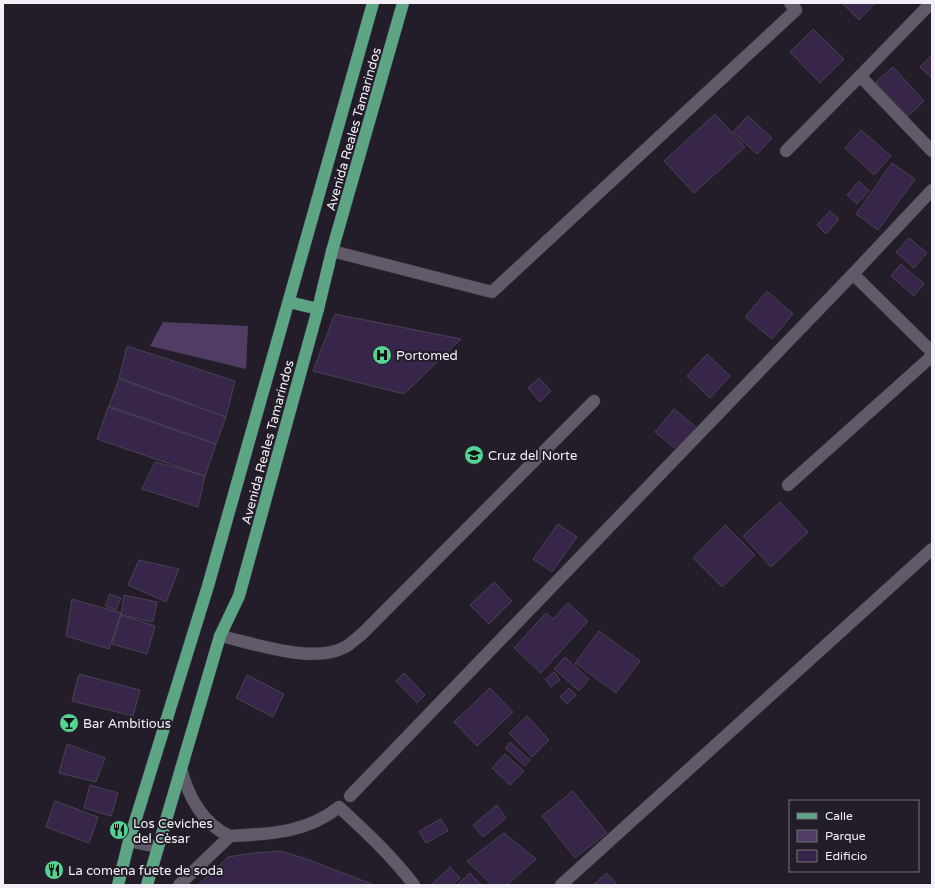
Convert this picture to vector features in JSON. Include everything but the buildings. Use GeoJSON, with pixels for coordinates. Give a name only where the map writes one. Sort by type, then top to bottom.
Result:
{"type":"FeatureCollection","features":[{"type":"Feature","properties":{"kind":"main road","name":"Avenida Reales Tamarindos"},"geometry":{"type":"LineString","coordinates":[[118,885],[129,841],[208,586],[373,3]]}},
{"type":"Feature","properties":{"kind":"main road","name":"Avenida Reales Tamarindos"},"geometry":{"type":"LineString","coordinates":[[147,885],[220,636],[239,596],[318,309],[332,250],[403,3]]}},
{"type":"Feature","properties":{"kind":"main road"},"geometry":{"type":"LineString","coordinates":[[289,302],[318,309]]}},
{"type":"Feature","properties":{"kind":"street"},"geometry":{"type":"LineString","coordinates":[[332,250],[492,292],[796,10],[790,3]]}},
{"type":"Feature","properties":{"kind":"street"},"geometry":{"type":"LineString","coordinates":[[786,151],[931,3]]}},
{"type":"Feature","properties":{"kind":"street"},"geometry":{"type":"LineString","coordinates":[[860,76],[932,151]]}},
{"type":"Feature","properties":{"kind":"street"},"geometry":{"type":"LineString","coordinates":[[350,796],[853,274],[932,190]]}},
{"type":"Feature","properties":{"kind":"street"},"geometry":{"type":"LineString","coordinates":[[853,274],[932,352]]}},
{"type":"Feature","properties":{"kind":"street"},"geometry":{"type":"LineString","coordinates":[[788,485],[932,356]]}},
{"type":"Feature","properties":{"kind":"street"},"geometry":{"type":"LineString","coordinates":[[220,636],[287,651],[319,654],[343,648],[361,635],[594,401]]}},
{"type":"Feature","properties":{"kind":"street"},"geometry":{"type":"LineString","coordinates":[[561,885],[932,549]]}},
{"type":"Feature","properties":{"kind":"street"},"geometry":{"type":"LineString","coordinates":[[181,768],[187,787],[200,811],[216,828],[230,836],[275,833],[296,829],[323,818],[339,807],[371,836],[414,885]]}},
{"type":"Feature","properties":{"kind":"street"},"geometry":{"type":"LineString","coordinates":[[179,885],[230,836]]}},
{"type":"Feature","properties":{"kind":"street"},"geometry":{"type":"LineString","coordinates":[[129,841],[158,848]]}},
{"type":"Feature","properties":{"kind":"green space"},"geometry":{"type":"Polygon","coordinates":[[[163,322],[248,326],[246,369],[150,346],[163,322]]]}},
{"type":"Feature","properties":{"kind":"place","name":"Portomed"},"geometry":{"type":"Point","coordinates":[382,355]}},
{"type":"Feature","properties":{"kind":"place","name":"Cruz del Norte"},"geometry":{"type":"Point","coordinates":[474,455]}},
{"type":"Feature","properties":{"kind":"place","name":"Bar Ambitious"},"geometry":{"type":"Point","coordinates":[69,723]}},
{"type":"Feature","properties":{"kind":"place","name":"Los Ceviches del Cèsar"},"geometry":{"type":"Point","coordinates":[119,830]}},
{"type":"Feature","properties":{"kind":"place","name":"La comena fuete de soda"},"geometry":{"type":"Point","coordinates":[54,870]}}]}
